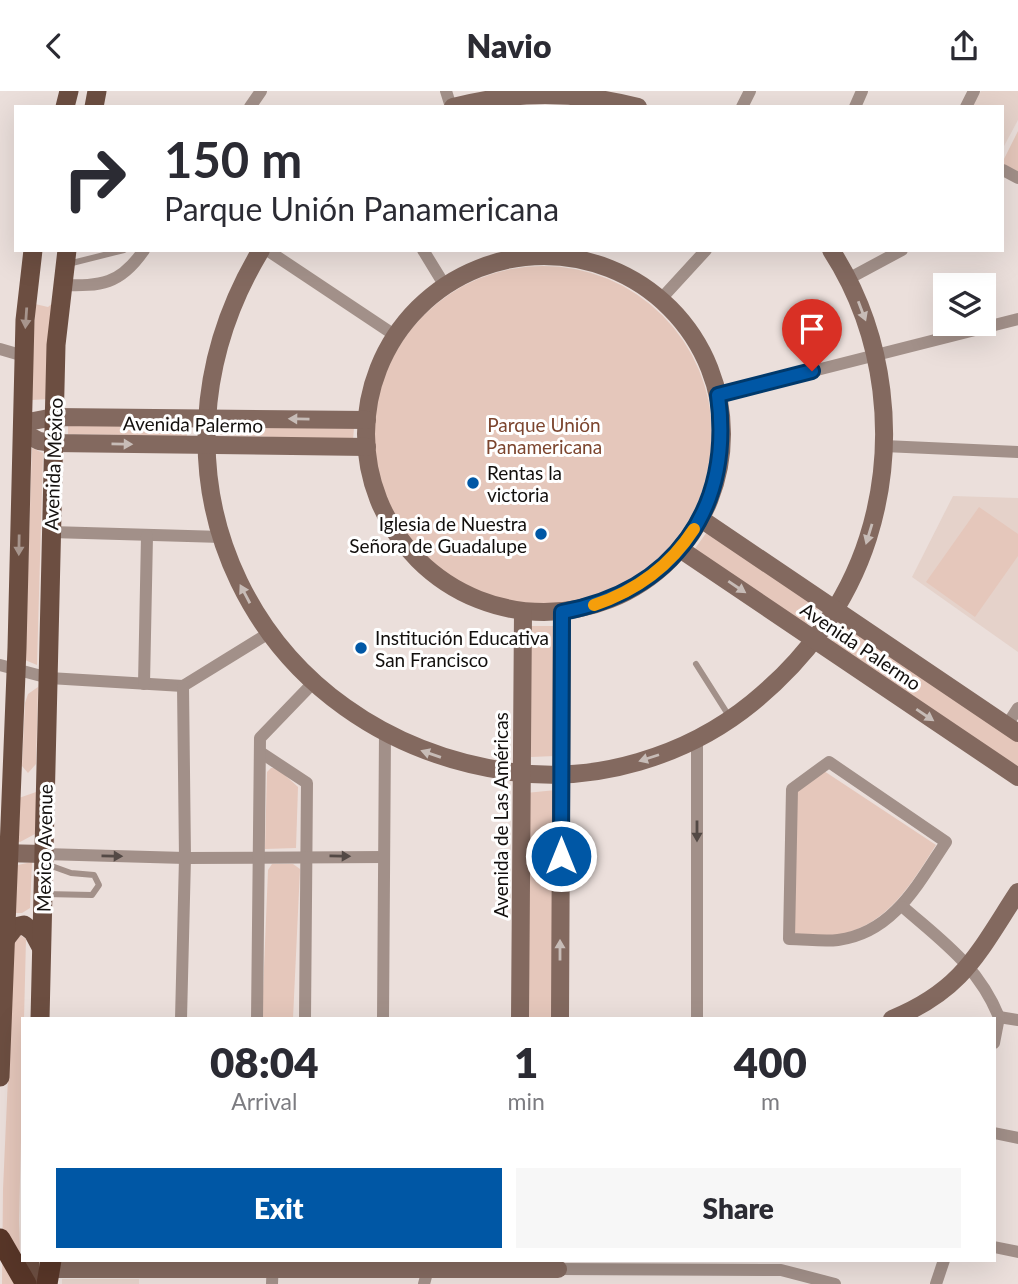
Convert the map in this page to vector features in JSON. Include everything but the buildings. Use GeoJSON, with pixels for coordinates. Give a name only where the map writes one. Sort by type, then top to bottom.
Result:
{"type":"FeatureCollection","features":[{"type":"Feature","properties":{"kind":"highway"},"geometry":{"type":"LineString","coordinates":[[0,1239],[26,1284]]}},
{"type":"Feature","properties":{"kind":"main road","name":"Avenida México"},"geometry":{"type":"LineString","coordinates":[[8,668],[24,356],[33,252]]}},
{"type":"Feature","properties":{"kind":"main road","name":"Avenida México"},"geometry":{"type":"LineString","coordinates":[[49,678],[54,417],[66,257]]}},
{"type":"Feature","properties":{"kind":"main road"},"geometry":{"type":"LineString","coordinates":[[29,280],[46,287],[62,285]]}},
{"type":"Feature","properties":{"kind":"main road","name":"Mexico Avenue"},"geometry":{"type":"LineString","coordinates":[[0,1077],[5,940],[4,853],[12,778],[15,705],[8,668]]}},
{"type":"Feature","properties":{"kind":"main road"},"geometry":{"type":"LineString","coordinates":[[15,705],[30,686],[49,678]]}},
{"type":"Feature","properties":{"kind":"main road","name":"Mexico Avenue"},"geometry":{"type":"LineString","coordinates":[[40,1017],[49,678]]}},
{"type":"Feature","properties":{"kind":"main road"},"geometry":{"type":"LineString","coordinates":[[12,778],[18,784],[29,787],[40,783],[46,774]]}},
{"type":"Feature","properties":{"kind":"main road"},"geometry":{"type":"LineString","coordinates":[[5,940],[15,927],[24,925],[33,932],[42,948]]}},
{"type":"Feature","properties":{"kind":"main road"},"geometry":{"type":"LineString","coordinates":[[30,1262],[32,1284]]}},
{"type":"Feature","properties":{"kind":"street"},"geometry":{"type":"LineString","coordinates":[[460,105],[494,97],[557,97],[622,105]]}},
{"type":"Feature","properties":{"kind":"street"},"geometry":{"type":"LineString","coordinates":[[62,285],[105,284],[121,276],[142,252]]}},
{"type":"Feature","properties":{"kind":"street"},"geometry":{"type":"LineString","coordinates":[[260,252],[243,282],[223,331],[207,417],[211,492],[222,537],[239,582],[269,633],[313,683],[355,717],[385,734],[460,763],[522,774],[562,774],[638,761],[698,738],[731,718],[783,676],[815,640],[835,610],[856,569],[871,527],[884,446],[884,415],[875,354],[848,279],[832,252]]}},
{"type":"Feature","properties":{"kind":"street"},"geometry":{"type":"LineString","coordinates":[[270,252],[396,336]]}},
{"type":"Feature","properties":{"kind":"street"},"geometry":{"type":"LineString","coordinates":[[424,252],[445,286]]}},
{"type":"Feature","properties":{"kind":"street"},"geometry":{"type":"LineString","coordinates":[[661,299],[704,252]]}},
{"type":"Feature","properties":{"kind":"street"},"geometry":{"type":"LineString","coordinates":[[848,279],[898,252]]}},
{"type":"Feature","properties":{"kind":"street"},"geometry":{"type":"LineString","coordinates":[[537,253],[557,253],[600,265],[642,285],[661,299],[696,340],[718,395],[722,426],[720,458],[713,489],[701,519],[680,549],[658,571],[632,590],[589,607],[562,612],[523,612],[475,600],[453,589],[420,563],[393,529],[375,490],[367,447],[367,420],[376,378],[396,336],[418,309],[445,286],[496,263],[537,253]]}},
{"type":"Feature","properties":{"kind":"street"},"geometry":{"type":"LineString","coordinates":[[718,395],[1018,319]]}},
{"type":"Feature","properties":{"kind":"street"},"geometry":{"type":"LineString","coordinates":[[0,349],[24,356]]}},
{"type":"Feature","properties":{"kind":"street","name":"Avenida Palermo"},"geometry":{"type":"LineString","coordinates":[[22,428],[54,417],[367,420]]}},
{"type":"Feature","properties":{"kind":"street","name":"Avenida Palermo"},"geometry":{"type":"LineString","coordinates":[[22,428],[39,441],[53,443],[367,447]]}},
{"type":"Feature","properties":{"kind":"street"},"geometry":{"type":"LineString","coordinates":[[884,446],[1018,452]]}},
{"type":"Feature","properties":{"kind":"street","name":"Avenida Palermo"},"geometry":{"type":"LineString","coordinates":[[701,519],[1012,729]]}},
{"type":"Feature","properties":{"kind":"street"},"geometry":{"type":"LineString","coordinates":[[51,532],[222,537]]}},
{"type":"Feature","properties":{"kind":"street"},"geometry":{"type":"LineString","coordinates":[[144,684],[147,536]]}},
{"type":"Feature","properties":{"kind":"street","name":"Avenida Palermo"},"geometry":{"type":"LineString","coordinates":[[680,549],[1018,777]]}},
{"type":"Feature","properties":{"kind":"street","name":"Avenida de Las Américas"},"geometry":{"type":"LineString","coordinates":[[520,1017],[523,612]]}},
{"type":"Feature","properties":{"kind":"street"},"geometry":{"type":"LineString","coordinates":[[560,1017],[562,612]]}},
{"type":"Feature","properties":{"kind":"street"},"geometry":{"type":"LineString","coordinates":[[8,668],[49,678],[183,686],[269,633]]}},
{"type":"Feature","properties":{"kind":"street"},"geometry":{"type":"LineString","coordinates":[[257,1017],[260,738],[313,683]]}},
{"type":"Feature","properties":{"kind":"street"},"geometry":{"type":"LineString","coordinates":[[181,1017],[185,858],[183,686]]}},
{"type":"Feature","properties":{"kind":"street"},"geometry":{"type":"LineString","coordinates":[[1012,729],[1018,708]]}},
{"type":"Feature","properties":{"kind":"street"},"geometry":{"type":"LineString","coordinates":[[383,1017],[385,734]]}},
{"type":"Feature","properties":{"kind":"street"},"geometry":{"type":"LineString","coordinates":[[697,1017],[698,738]]}},
{"type":"Feature","properties":{"kind":"street"},"geometry":{"type":"LineString","coordinates":[[260,752],[307,783],[305,1017]]}},
{"type":"Feature","properties":{"kind":"street"},"geometry":{"type":"LineString","coordinates":[[829,762],[946,842],[903,907],[866,932],[849,938],[789,939],[792,789],[829,762]]}},
{"type":"Feature","properties":{"kind":"street"},"geometry":{"type":"LineString","coordinates":[[4,853],[44,859],[87,855],[185,858],[384,857]]}},
{"type":"Feature","properties":{"kind":"street"},"geometry":{"type":"LineString","coordinates":[[896,1017],[928,1000],[971,966],[1016,900]]}},
{"type":"Feature","properties":{"kind":"street"},"geometry":{"type":"LineString","coordinates":[[903,907],[971,966],[989,991],[999,1017],[996,1033]]}},
{"type":"Feature","properties":{"kind":"street"},"geometry":{"type":"LineString","coordinates":[[999,1017],[1018,1020]]}},
{"type":"Feature","properties":{"kind":"street"},"geometry":{"type":"LineString","coordinates":[[996,1133],[1018,1138]]}},
{"type":"Feature","properties":{"kind":"street"},"geometry":{"type":"LineString","coordinates":[[996,1247],[1018,1252]]}},
{"type":"Feature","properties":{"kind":"street"},"geometry":{"type":"LineString","coordinates":[[936,1284],[943,1262]]}},
{"type":"Feature","properties":{"kind":"street"},"geometry":{"type":"LineString","coordinates":[[51,1271],[121,1264],[179,1264],[272,1271],[381,1264],[426,1276],[694,1265],[782,1265],[835,1284]]}},
{"type":"Feature","properties":{"kind":"lane"},"geometry":{"type":"LineString","coordinates":[[66,257],[104,252]]}},
{"type":"Feature","properties":{"kind":"lane"},"geometry":{"type":"LineString","coordinates":[[696,664],[731,718]]}},
{"type":"Feature","properties":{"kind":"lane"},"geometry":{"type":"LineString","coordinates":[[85,874],[87,855]]}},
{"type":"Feature","properties":{"kind":"lane"},"geometry":{"type":"LineString","coordinates":[[69,856],[71,873]]}},
{"type":"Feature","properties":{"kind":"lane"},"geometry":{"type":"LineString","coordinates":[[43,894],[94,894],[99,880],[94,875],[71,873],[44,859]]}},
{"type":"Feature","properties":{"kind":"shaded area"},"geometry":{"type":"Polygon","coordinates":[[[981,91],[1018,91],[1018,120],[1004,146],[1004,105],[973,105],[981,91]]]}},
{"type":"Feature","properties":{"kind":"shaded area"},"geometry":{"type":"Polygon","coordinates":[[[953,496],[1018,498],[1018,652],[912,577],[953,496]]]}},
{"type":"Feature","properties":{"kind":"shaded area"},"geometry":{"type":"Polygon","coordinates":[[[62,1279],[139,1279],[139,1284],[62,1284],[62,1279]]]}},
{"type":"Feature","properties":{"kind":"green space"},"geometry":{"type":"Polygon","coordinates":[[[1018,131],[1018,173],[1004,165],[1004,159],[1018,131]]]}},
{"type":"Feature","properties":{"kind":"green space","name":"Parque Unión Panamericana"},"geometry":{"type":"Polygon","coordinates":[[[543,266],[592,273],[623,286],[650,304],[674,328],[692,355],[705,386],[712,435],[705,484],[692,515],[674,542],[650,566],[623,584],[592,597],[543,604],[494,597],[463,584],[436,566],[412,542],[394,515],[381,484],[374,435],[381,386],[394,355],[412,328],[436,304],[463,286],[494,273],[543,266]]]}},
{"type":"Feature","properties":{"kind":"green space"},"geometry":{"type":"Polygon","coordinates":[[[54,302],[50,399],[31,400],[35,304],[48,307],[54,302]]]}},
{"type":"Feature","properties":{"kind":"green space"},"geometry":{"type":"Polygon","coordinates":[[[68,423],[188,423],[187,436],[68,434],[68,423]]]}},
{"type":"Feature","properties":{"kind":"green space"},"geometry":{"type":"Polygon","coordinates":[[[221,426],[354,428],[353,440],[221,435],[221,426]]]}},
{"type":"Feature","properties":{"kind":"green space"},"geometry":{"type":"Polygon","coordinates":[[[32,448],[43,453],[37,665],[25,660],[32,448]]]}},
{"type":"Feature","properties":{"kind":"green space"},"geometry":{"type":"Polygon","coordinates":[[[979,507],[1018,534],[1018,556],[975,617],[926,582],[979,507]]]}},
{"type":"Feature","properties":{"kind":"green space"},"geometry":{"type":"Polygon","coordinates":[[[709,529],[819,607],[804,628],[694,550],[709,529]]]}},
{"type":"Feature","properties":{"kind":"green space"},"geometry":{"type":"Polygon","coordinates":[[[845,623],[1018,739],[1018,769],[831,644],[845,623]]]}},
{"type":"Feature","properties":{"kind":"green space"},"geometry":{"type":"Polygon","coordinates":[[[531,626],[555,626],[555,756],[531,757],[531,626]]]}},
{"type":"Feature","properties":{"kind":"green space"},"geometry":{"type":"Polygon","coordinates":[[[38,687],[36,764],[28,773],[22,766],[25,703],[28,694],[38,687]]]}},
{"type":"Feature","properties":{"kind":"green space"},"geometry":{"type":"Polygon","coordinates":[[[271,768],[277,768],[298,787],[296,848],[265,849],[267,772],[271,768]]]}},
{"type":"Feature","properties":{"kind":"green space"},"geometry":{"type":"Polygon","coordinates":[[[824,771],[936,845],[907,888],[871,922],[856,930],[833,936],[794,935],[796,792],[824,771]]]}},
{"type":"Feature","properties":{"kind":"green space"},"geometry":{"type":"Polygon","coordinates":[[[556,790],[552,1017],[526,1017],[526,793],[556,790]]]}},
{"type":"Feature","properties":{"kind":"green space"},"geometry":{"type":"Polygon","coordinates":[[[39,791],[35,834],[20,842],[15,841],[16,799],[39,791]]]}},
{"type":"Feature","properties":{"kind":"green space"},"geometry":{"type":"Polygon","coordinates":[[[32,862],[30,908],[22,913],[10,913],[13,866],[32,862]]]}},
{"type":"Feature","properties":{"kind":"green space"},"geometry":{"type":"Polygon","coordinates":[[[272,864],[293,864],[300,869],[293,1017],[262,1017],[268,870],[272,864]]]}},
{"type":"Feature","properties":{"kind":"green space"},"geometry":{"type":"Polygon","coordinates":[[[20,935],[26,939],[24,1017],[21,1017],[21,1284],[2,1284],[3,1189],[14,944],[20,935]]]}},
{"type":"Feature","properties":{"kind":"slow traffic"},"geometry":{"type":"LineString","coordinates":[[594,605],[632,590],[658,571],[680,549],[694,529]]}},
{"type":"Feature","properties":{"kind":"place","name":"Rentas la victoria"},"geometry":{"type":"Point","coordinates":[473,483]}},
{"type":"Feature","properties":{"kind":"place","name":"Iglesia de Nuestra Señora de Guadalupe"},"geometry":{"type":"Point","coordinates":[541,534]}},
{"type":"Feature","properties":{"kind":"place","name":"Institución Educativa San Francisco"},"geometry":{"type":"Point","coordinates":[361,648]}},
{"type":"Feature","properties":{"kind":"route"},"geometry":{"type":"LineString","coordinates":[[561,856],[562,612],[589,607],[632,590],[658,571],[688,540],[701,519],[713,489],[720,458],[722,426],[718,395],[812,371]]}}]}
